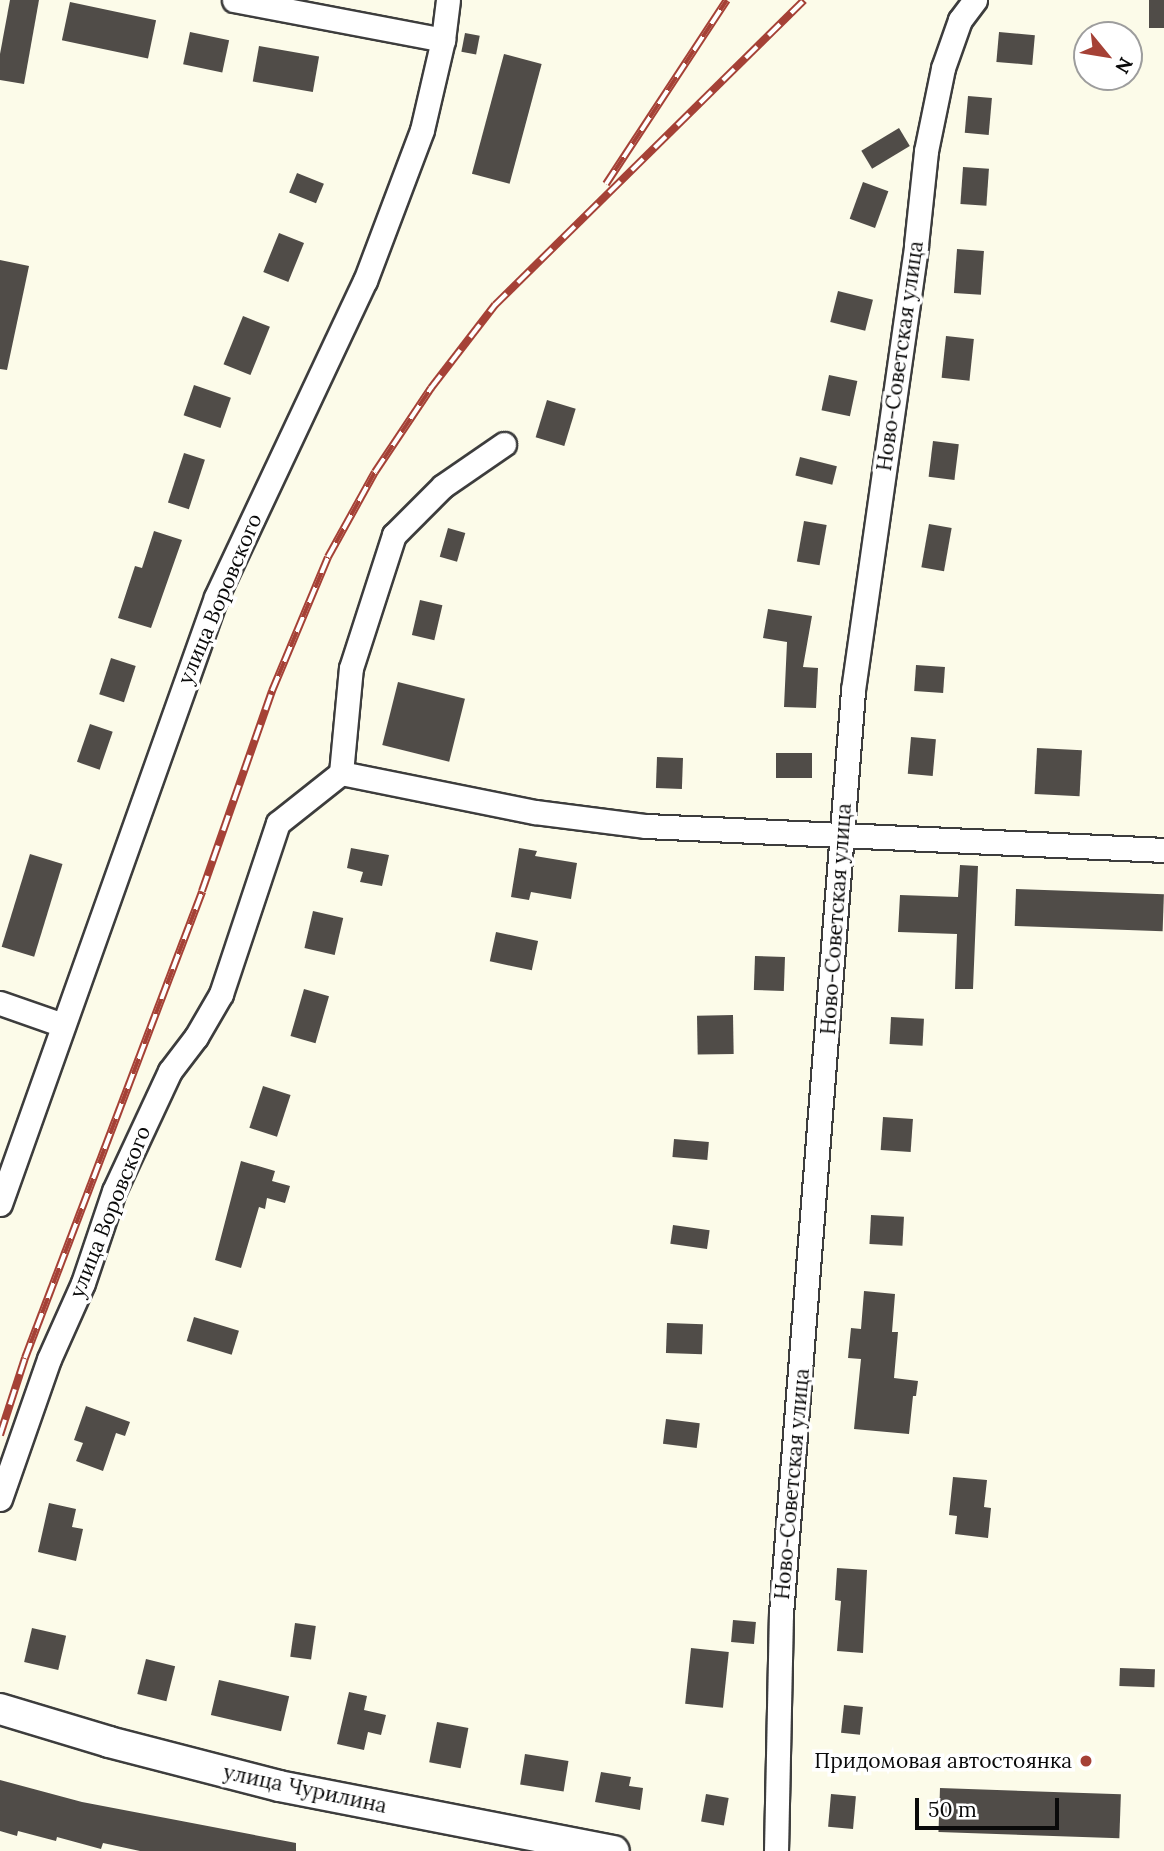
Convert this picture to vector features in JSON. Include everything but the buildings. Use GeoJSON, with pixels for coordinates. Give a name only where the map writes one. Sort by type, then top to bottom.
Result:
{"type":"FeatureCollection","features":[{"type":"Feature","properties":{"kind":"street"},"geometry":{"type":"LineString","coordinates":[[233,0],[443,40]]}},
{"type":"Feature","properties":{"kind":"street","name":"улица Воровского"},"geometry":{"type":"LineString","coordinates":[[0,1204],[216,597],[365,281],[422,130],[443,40],[448,0]]}},
{"type":"Feature","properties":{"kind":"street","name":"Ново-Советская улица"},"geometry":{"type":"LineString","coordinates":[[776,1851],[782,1614],[853,690],[916,245],[926,151],[943,68],[960,20],[975,0]]}},
{"type":"Feature","properties":{"kind":"street"},"geometry":{"type":"LineString","coordinates":[[504,444],[443,485],[394,536],[351,668],[341,773],[535,812],[646,826],[843,833],[1164,850]]}},
{"type":"Feature","properties":{"kind":"street","name":"улица Воровского"},"geometry":{"type":"LineString","coordinates":[[0,1499],[49,1359],[83,1283],[114,1191],[170,1071],[196,1037],[221,994],[278,823],[341,773]]}},
{"type":"Feature","properties":{"kind":"street"},"geometry":{"type":"LineString","coordinates":[[0,1003],[63,1026]]}},
{"type":"Feature","properties":{"kind":"street","name":"улица Чурилина"},"geometry":{"type":"LineString","coordinates":[[0,1709],[109,1742],[279,1786],[614,1851]]}},
{"type":"Feature","properties":{"kind":"railway"},"geometry":{"type":"LineString","coordinates":[[606,184],[727,0]]}},
{"type":"Feature","properties":{"kind":"railway"},"geometry":{"type":"LineString","coordinates":[[0,1435],[25,1358],[202,891],[272,691],[328,557],[375,472],[431,388],[495,305],[804,0]]}},
{"type":"Feature","properties":{"kind":"place","name":"Придомовая автостоянка"},"geometry":{"type":"Point","coordinates":[1086,1761]}}]}
